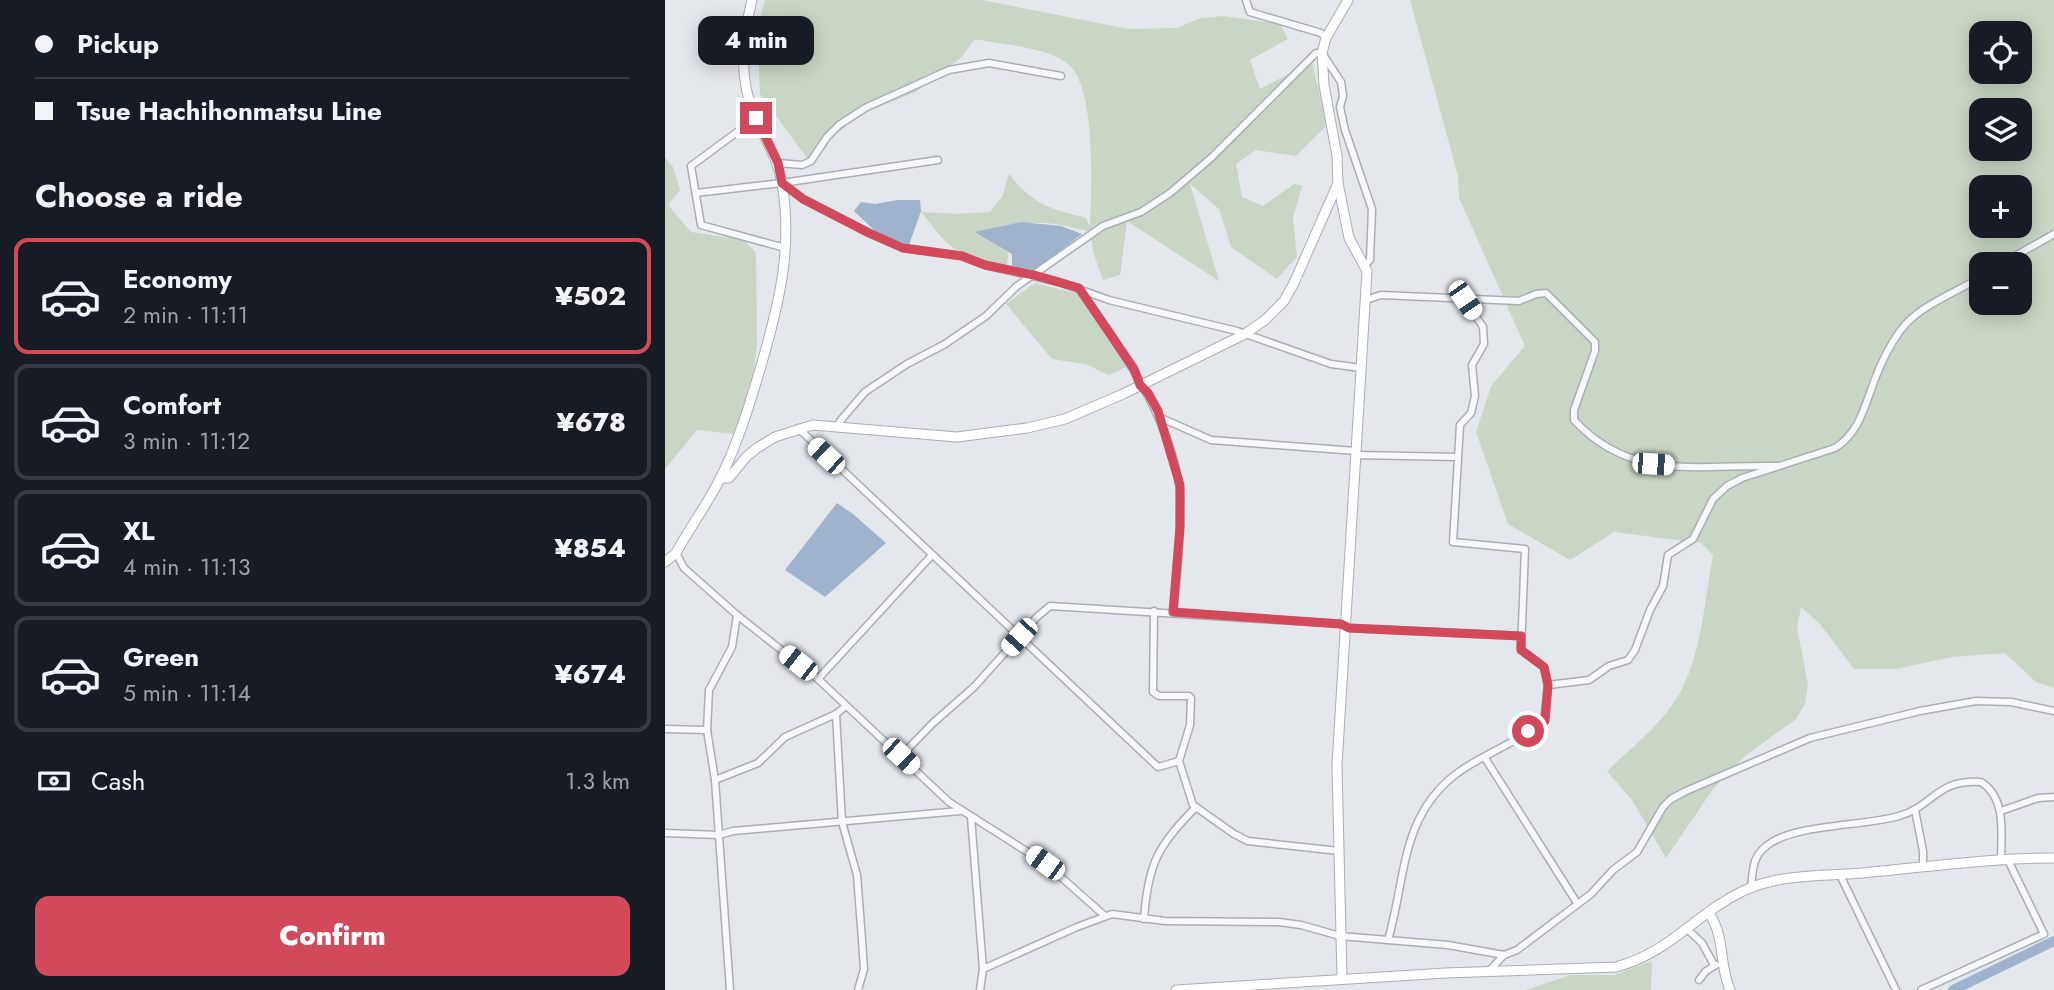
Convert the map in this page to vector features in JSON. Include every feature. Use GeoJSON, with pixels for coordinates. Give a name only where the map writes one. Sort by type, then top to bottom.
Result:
{"type":"FeatureCollection","features":[{"type":"Feature","properties":{"kind":"main road"},"geometry":{"type":"LineString","coordinates":[[665,562],[675,553],[720,478],[744,423],[782,284],[785,248],[782,183],[778,163],[748,97],[743,74],[742,49],[752,0]]}},
{"type":"Feature","properties":{"kind":"main road"},"geometry":{"type":"LineString","coordinates":[[1342,979],[1337,765],[1366,300],[1365,265],[1349,238],[1338,183],[1337,156],[1324,85],[1322,53],[1326,38],[1349,0]]}},
{"type":"Feature","properties":{"kind":"main road"},"geometry":{"type":"LineString","coordinates":[[720,478],[729,478],[746,457],[775,437],[813,425],[957,437],[1027,428],[1065,419],[1093,408],[1245,334],[1265,320],[1284,301],[1338,183]]}},
{"type":"Feature","properties":{"kind":"main road"},"geometry":{"type":"LineString","coordinates":[[1176,990],[1259,987],[1342,979],[1616,967],[1657,952],[1709,913],[1751,888],[1773,882],[2004,860],[2054,858]]}},
{"type":"Feature","properties":{"kind":"main road"},"geometry":{"type":"LineString","coordinates":[[1709,913],[1721,937],[1718,965],[1730,990]]}},
{"type":"Feature","properties":{"kind":"street"},"geometry":{"type":"LineString","coordinates":[[1246,0],[1250,12],[1321,33],[1326,38]]}},
{"type":"Feature","properties":{"kind":"street"},"geometry":{"type":"LineString","coordinates":[[838,427],[865,392],[976,323],[1017,286],[1103,226],[1141,212],[1170,193],[1211,158],[1316,53],[1322,53],[1341,82],[1343,96],[1340,107],[1345,130],[1372,209],[1370,260],[1365,265]]}},
{"type":"Feature","properties":{"kind":"street"},"geometry":{"type":"LineString","coordinates":[[778,163],[802,165],[811,161],[827,137],[839,125],[865,108],[949,70],[989,63],[1061,76]]}},
{"type":"Feature","properties":{"kind":"street"},"geometry":{"type":"LineString","coordinates":[[756,118],[691,166],[701,225],[785,248]]}},
{"type":"Feature","properties":{"kind":"street"},"geometry":{"type":"LineString","coordinates":[[696,193],[938,160]]}},
{"type":"Feature","properties":{"kind":"street"},"geometry":{"type":"LineString","coordinates":[[782,183],[803,199],[903,248],[962,256],[985,265],[1079,288],[1109,300],[1245,334],[1331,363],[1361,368]]}},
{"type":"Feature","properties":{"kind":"street"},"geometry":{"type":"LineString","coordinates":[[2022,252],[2054,234]]}},
{"type":"Feature","properties":{"kind":"street"},"geometry":{"type":"LineString","coordinates":[[1548,685],[1589,680],[1609,666],[1628,660],[1663,586],[1668,555],[1693,539],[1713,499],[1727,486],[1742,478],[1841,444],[1861,419],[1882,361],[1900,331],[1919,313],[1969,284]]}},
{"type":"Feature","properties":{"kind":"street"},"geometry":{"type":"LineString","coordinates":[[1079,288],[1134,369],[1140,385],[1148,393],[1159,417],[1180,485],[1180,527],[1173,612]]}},
{"type":"Feature","properties":{"kind":"street"},"geometry":{"type":"LineString","coordinates":[[1366,300],[1381,295],[1519,301],[1546,292],[1595,342],[1595,351],[1574,410],[1574,420],[1602,445],[1613,452],[1653,464],[1690,467],[1782,466]]}},
{"type":"Feature","properties":{"kind":"street"},"geometry":{"type":"LineString","coordinates":[[1388,940],[1396,914],[1409,844],[1421,812],[1430,799],[1457,773],[1545,721],[1548,685],[1544,667],[1521,650],[1525,549],[1453,542],[1460,425],[1471,412],[1475,396],[1472,365],[1484,344],[1483,327],[1465,300]]}},
{"type":"Feature","properties":{"kind":"street"},"geometry":{"type":"LineString","coordinates":[[1159,417],[1211,440],[1356,453],[1457,457]]}},
{"type":"Feature","properties":{"kind":"street"},"geometry":{"type":"LineString","coordinates":[[798,428],[1158,766],[1179,761]]}},
{"type":"Feature","properties":{"kind":"street"},"geometry":{"type":"LineString","coordinates":[[675,553],[684,568],[737,615],[818,679],[960,811],[1045,863],[1105,916]]}},
{"type":"Feature","properties":{"kind":"street"},"geometry":{"type":"LineString","coordinates":[[818,679],[932,555]]}},
{"type":"Feature","properties":{"kind":"street"},"geometry":{"type":"LineString","coordinates":[[901,756],[933,723],[967,694],[1050,606],[1521,636]]}},
{"type":"Feature","properties":{"kind":"street"},"geometry":{"type":"LineString","coordinates":[[1154,611],[1153,692],[1159,696],[1189,695],[1191,698],[1190,725],[1179,761],[1196,807],[1248,841],[1339,850]]}},
{"type":"Feature","properties":{"kind":"street"},"geometry":{"type":"LineString","coordinates":[[730,990],[715,780],[707,730],[709,690],[733,647],[737,615]]}},
{"type":"Feature","properties":{"kind":"street"},"geometry":{"type":"LineString","coordinates":[[1489,972],[1504,955],[1517,950],[1591,894],[1613,870],[1637,852],[1663,807],[1671,799],[1809,738],[1920,711],[1967,703],[2011,702],[2054,711]]}},
{"type":"Feature","properties":{"kind":"street"},"geometry":{"type":"LineString","coordinates":[[715,780],[758,763],[785,737],[836,714],[846,706]]}},
{"type":"Feature","properties":{"kind":"street"},"geometry":{"type":"LineString","coordinates":[[836,714],[842,822],[857,875],[864,969],[857,990]]}},
{"type":"Feature","properties":{"kind":"street"},"geometry":{"type":"LineString","coordinates":[[665,729],[707,730]]}},
{"type":"Feature","properties":{"kind":"street"},"geometry":{"type":"LineString","coordinates":[[1485,758],[1577,903]]}},
{"type":"Feature","properties":{"kind":"street"},"geometry":{"type":"LineString","coordinates":[[1751,888],[1753,861],[1773,841],[1822,828],[1898,817],[1915,810],[1958,782],[1981,782],[1993,793],[2001,811],[2004,860],[2044,934],[1921,990]]}},
{"type":"Feature","properties":{"kind":"street"},"geometry":{"type":"LineString","coordinates":[[2001,811],[2038,798],[2054,797]]}},
{"type":"Feature","properties":{"kind":"street"},"geometry":{"type":"LineString","coordinates":[[1144,919],[1151,869],[1155,860],[1170,834],[1196,807]]}},
{"type":"Feature","properties":{"kind":"street"},"geometry":{"type":"LineString","coordinates":[[1915,810],[1923,851],[1923,867]]}},
{"type":"Feature","properties":{"kind":"street"},"geometry":{"type":"LineString","coordinates":[[665,833],[719,835],[733,831],[960,811]]}},
{"type":"Feature","properties":{"kind":"street"},"geometry":{"type":"LineString","coordinates":[[971,817],[983,969],[980,990]]}},
{"type":"Feature","properties":{"kind":"street"},"geometry":{"type":"LineString","coordinates":[[1840,875],[1896,990]]}},
{"type":"Feature","properties":{"kind":"street"},"geometry":{"type":"LineString","coordinates":[[983,969],[1112,914],[1165,921],[1279,922],[1340,936],[1448,945],[1504,955]]}},
{"type":"Feature","properties":{"kind":"street"},"geometry":{"type":"LineString","coordinates":[[1687,929],[1702,943],[1718,965],[1706,971],[1699,980]]}},
{"type":"Feature","properties":{"kind":"green space"},"geometry":{"type":"Polygon","coordinates":[[[765,0],[982,0],[1129,29],[1176,28],[1201,18],[1224,16],[1280,24],[1288,39],[1250,60],[1260,89],[1312,62],[1327,125],[1296,156],[1256,150],[1236,164],[1242,197],[1263,206],[1294,184],[1302,186],[1293,218],[1297,257],[1277,279],[1231,247],[1219,209],[1190,184],[1219,281],[1127,221],[1120,275],[1103,280],[1093,252],[1091,232],[1074,228],[1033,223],[975,233],[1008,252],[1007,269],[953,248],[921,212],[990,212],[1002,197],[1009,174],[1034,199],[1052,208],[1086,218],[1090,227],[1090,138],[1083,90],[1075,72],[1064,61],[1044,52],[975,39],[961,58],[914,93],[862,113],[807,158],[760,94],[757,28],[765,0]]]}},
{"type":"Feature","properties":{"kind":"green space"},"geometry":{"type":"Polygon","coordinates":[[[1410,0],[2054,0],[2054,688],[2036,682],[2005,653],[1952,657],[1896,669],[1854,669],[1820,624],[1801,607],[1797,627],[1808,685],[1805,704],[1796,719],[1745,756],[1713,789],[1666,858],[1632,800],[1607,771],[1663,717],[1686,681],[1701,628],[1713,555],[1701,543],[1614,532],[1570,560],[1508,524],[1476,432],[1491,386],[1525,346],[1459,198],[1458,176],[1410,0]]]}},
{"type":"Feature","properties":{"kind":"green space"},"geometry":{"type":"Polygon","coordinates":[[[665,157],[673,167],[680,190],[668,205],[691,232],[744,240],[756,253],[757,345],[750,399],[736,434],[697,430],[665,469],[665,157]]]}},
{"type":"Feature","properties":{"kind":"green space"},"geometry":{"type":"Polygon","coordinates":[[[1035,283],[1083,295],[1128,366],[1109,375],[1085,364],[1052,359],[1006,304],[1035,283]]]}},
{"type":"Feature","properties":{"kind":"green space"},"geometry":{"type":"Polygon","coordinates":[[[1652,961],[1651,990],[1526,990],[1570,975],[1614,975],[1652,961]]]}},
{"type":"Feature","properties":{"kind":"water"},"geometry":{"type":"Polygon","coordinates":[[[920,200],[921,211],[909,245],[877,233],[854,211],[861,202],[875,204],[920,200]]]}},
{"type":"Feature","properties":{"kind":"water"},"geometry":{"type":"Polygon","coordinates":[[[1021,222],[1061,226],[1082,234],[1035,270],[1012,266],[1012,254],[974,232],[1021,222]]]}},
{"type":"Feature","properties":{"kind":"water"},"geometry":{"type":"Polygon","coordinates":[[[837,503],[886,543],[825,597],[785,570],[837,503]]]}},
{"type":"Feature","properties":{"kind":"waterway"},"geometry":{"type":"LineString","coordinates":[[1953,990],[2054,941]]}},
{"type":"Feature","properties":{"kind":"route"},"geometry":{"type":"LineString","coordinates":[[756,118],[778,163],[782,183],[803,199],[903,248],[962,256],[985,265],[1079,288],[1134,369],[1140,385],[1158,411],[1180,485],[1180,527],[1173,612],[1341,624],[1349,628],[1521,636],[1521,650],[1544,667],[1548,685],[1545,721],[1528,731]]}}]}
